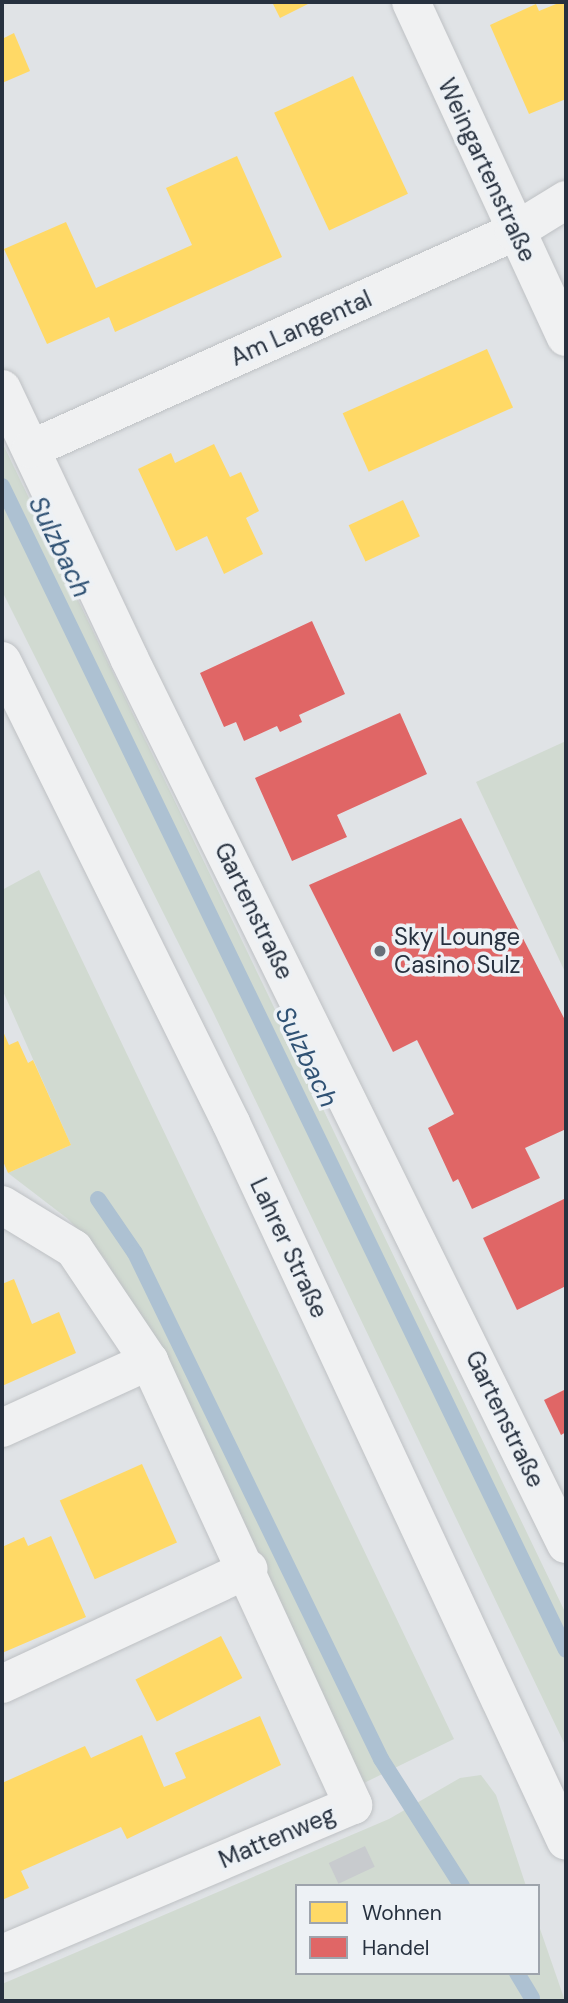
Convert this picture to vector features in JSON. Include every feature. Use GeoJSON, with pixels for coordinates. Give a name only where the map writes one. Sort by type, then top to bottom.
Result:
{"type":"FeatureCollection","features":[{"type":"Feature","properties":{"kind":"street","name":"Weingartenstraße"},"geometry":{"type":"LineString","coordinates":[[411,2],[514,232],[566,337]]}},
{"type":"Feature","properties":{"kind":"street","name":"Am Langental"},"geometry":{"type":"LineString","coordinates":[[32,449],[514,232],[566,200]]}},
{"type":"Feature","properties":{"kind":"street","name":"Gartenstraße"},"geometry":{"type":"LineString","coordinates":[[2,389],[129,659],[566,1544]]}},
{"type":"Feature","properties":{"kind":"street","name":"Lahrer Straße"},"geometry":{"type":"LineString","coordinates":[[6,679],[231,1123],[566,1841]]}},
{"type":"Feature","properties":{"kind":"street","name":"Mattenweg"},"geometry":{"type":"LineString","coordinates":[[2,1205],[74,1250],[149,1361],[248,1569],[353,1805],[2,1954]]}},
{"type":"Feature","properties":{"kind":"street"},"geometry":{"type":"LineString","coordinates":[[2,1428],[149,1361]]}},
{"type":"Feature","properties":{"kind":"street"},"geometry":{"type":"LineString","coordinates":[[2,1684],[248,1569]]}},
{"type":"Feature","properties":{"kind":"shaded area"},"geometry":{"type":"Polygon","coordinates":[[[2,442],[566,1614],[566,1747],[214,1014],[2,591],[2,442]]]}},
{"type":"Feature","properties":{"kind":"shaded area"},"geometry":{"type":"Polygon","coordinates":[[[566,741],[566,971],[565,972],[476,782],[566,741]]]}},
{"type":"Feature","properties":{"kind":"shaded area"},"geometry":{"type":"Polygon","coordinates":[[[39,870],[454,1739],[364,1783],[195,1421],[105,1259],[68,1219],[8,1173],[71,1145],[2,989],[2,890],[39,870]]]}},
{"type":"Feature","properties":{"kind":"shaded area"},"geometry":{"type":"Polygon","coordinates":[[[481,1775],[496,1795],[525,1884],[295,1884],[295,1975],[540,1975],[540,1929],[565,2001],[2,2001],[2,1984],[389,1819],[460,1778],[481,1775]]]}},
{"type":"Feature","properties":{"kind":"building: Wohnen"},"geometry":{"type":"Polygon","coordinates":[[[272,2],[312,2],[280,18],[272,2]]]}},
{"type":"Feature","properties":{"kind":"building: Wohnen"},"geometry":{"type":"Polygon","coordinates":[[[566,2],[566,99],[529,114],[490,25],[536,4],[539,11],[566,2]]]}},
{"type":"Feature","properties":{"kind":"building: Wohnen"},"geometry":{"type":"Polygon","coordinates":[[[14,33],[30,71],[2,83],[2,39],[14,33]]]}},
{"type":"Feature","properties":{"kind":"building: Wohnen"},"geometry":{"type":"Polygon","coordinates":[[[353,76],[408,194],[329,231],[274,113],[353,76]]]}},
{"type":"Feature","properties":{"kind":"building: Wohnen"},"geometry":{"type":"Polygon","coordinates":[[[237,156],[282,257],[115,332],[109,317],[47,344],[4,249],[66,222],[96,288],[192,245],[166,188],[237,156]]]}},
{"type":"Feature","properties":{"kind":"building: Wohnen"},"geometry":{"type":"Polygon","coordinates":[[[487,349],[513,407],[369,472],[343,413],[487,349]]]}},
{"type":"Feature","properties":{"kind":"building: Wohnen"},"geometry":{"type":"Polygon","coordinates":[[[214,444],[230,477],[241,472],[259,511],[246,518],[263,554],[224,574],[207,536],[176,551],[138,469],[171,453],[175,463],[214,444]]]}},
{"type":"Feature","properties":{"kind":"building: Wohnen"},"geometry":{"type":"Polygon","coordinates":[[[403,500],[420,536],[366,562],[349,525],[403,500]]]}},
{"type":"Feature","properties":{"kind":"building: Wohnen"},"geometry":{"type":"Polygon","coordinates":[[[2,1029],[9,1045],[18,1041],[28,1063],[33,1060],[71,1145],[8,1173],[2,1159],[2,1029]]]}},
{"type":"Feature","properties":{"kind":"building: Wohnen"},"geometry":{"type":"Polygon","coordinates":[[[14,1279],[32,1324],[59,1312],[76,1353],[2,1386],[2,1284],[14,1279]]]}},
{"type":"Feature","properties":{"kind":"building: Wohnen"},"geometry":{"type":"Polygon","coordinates":[[[142,1464],[177,1543],[95,1579],[60,1501],[142,1464]]]}},
{"type":"Feature","properties":{"kind":"building: Wohnen"},"geometry":{"type":"Polygon","coordinates":[[[51,1536],[86,1617],[2,1653],[2,1547],[24,1537],[28,1546],[51,1536]]]}},
{"type":"Feature","properties":{"kind":"building: Wohnen"},"geometry":{"type":"Polygon","coordinates":[[[221,1636],[242,1678],[157,1721],[135,1680],[221,1636]]]}},
{"type":"Feature","properties":{"kind":"building: Wohnen"},"geometry":{"type":"Polygon","coordinates":[[[260,1716],[281,1765],[127,1839],[121,1827],[21,1871],[29,1888],[2,1900],[2,1783],[85,1746],[91,1758],[142,1735],[164,1787],[186,1778],[175,1753],[260,1716]]]}},
{"type":"Feature","properties":{"kind":"building: Handel"},"geometry":{"type":"Polygon","coordinates":[[[312,621],[345,694],[299,715],[302,722],[280,732],[277,726],[244,741],[236,722],[224,727],[200,673],[312,621]]]}},
{"type":"Feature","properties":{"kind":"building: Handel"},"geometry":{"type":"Polygon","coordinates":[[[400,713],[427,774],[337,815],[347,837],[292,861],[255,778],[400,713]]]}},
{"type":"Feature","properties":{"kind":"building: Handel"},"geometry":{"type":"Polygon","coordinates":[[[461,818],[566,1022],[566,1129],[525,1148],[540,1178],[472,1209],[458,1179],[453,1182],[428,1128],[454,1114],[417,1040],[393,1052],[309,885],[461,818]]]}},
{"type":"Feature","properties":{"kind":"building: Handel"},"geometry":{"type":"Polygon","coordinates":[[[566,1198],[566,1286],[517,1310],[483,1238],[566,1198]]]}},
{"type":"Feature","properties":{"kind":"building: Handel"},"geometry":{"type":"Polygon","coordinates":[[[566,1389],[566,1432],[561,1435],[544,1400],[566,1389]]]}},
{"type":"Feature","properties":{"kind":"building: Sonstige"},"geometry":{"type":"Polygon","coordinates":[[[365,1846],[375,1867],[338,1884],[329,1863],[365,1846]]]}},
{"type":"Feature","properties":{"kind":"waterway","name":"Sulzbach"},"geometry":{"type":"LineString","coordinates":[[2,486],[566,1650]]}},
{"type":"Feature","properties":{"kind":"waterway"},"geometry":{"type":"LineString","coordinates":[[98,1199],[135,1253],[381,1759],[461,1884]]}},
{"type":"Feature","properties":{"kind":"waterway"},"geometry":{"type":"LineString","coordinates":[[518,1975],[532,1998]]}},
{"type":"Feature","properties":{"kind":"place","name":"Sky Lounge Casino Sulz"},"geometry":{"type":"Point","coordinates":[380,951]}}]}
